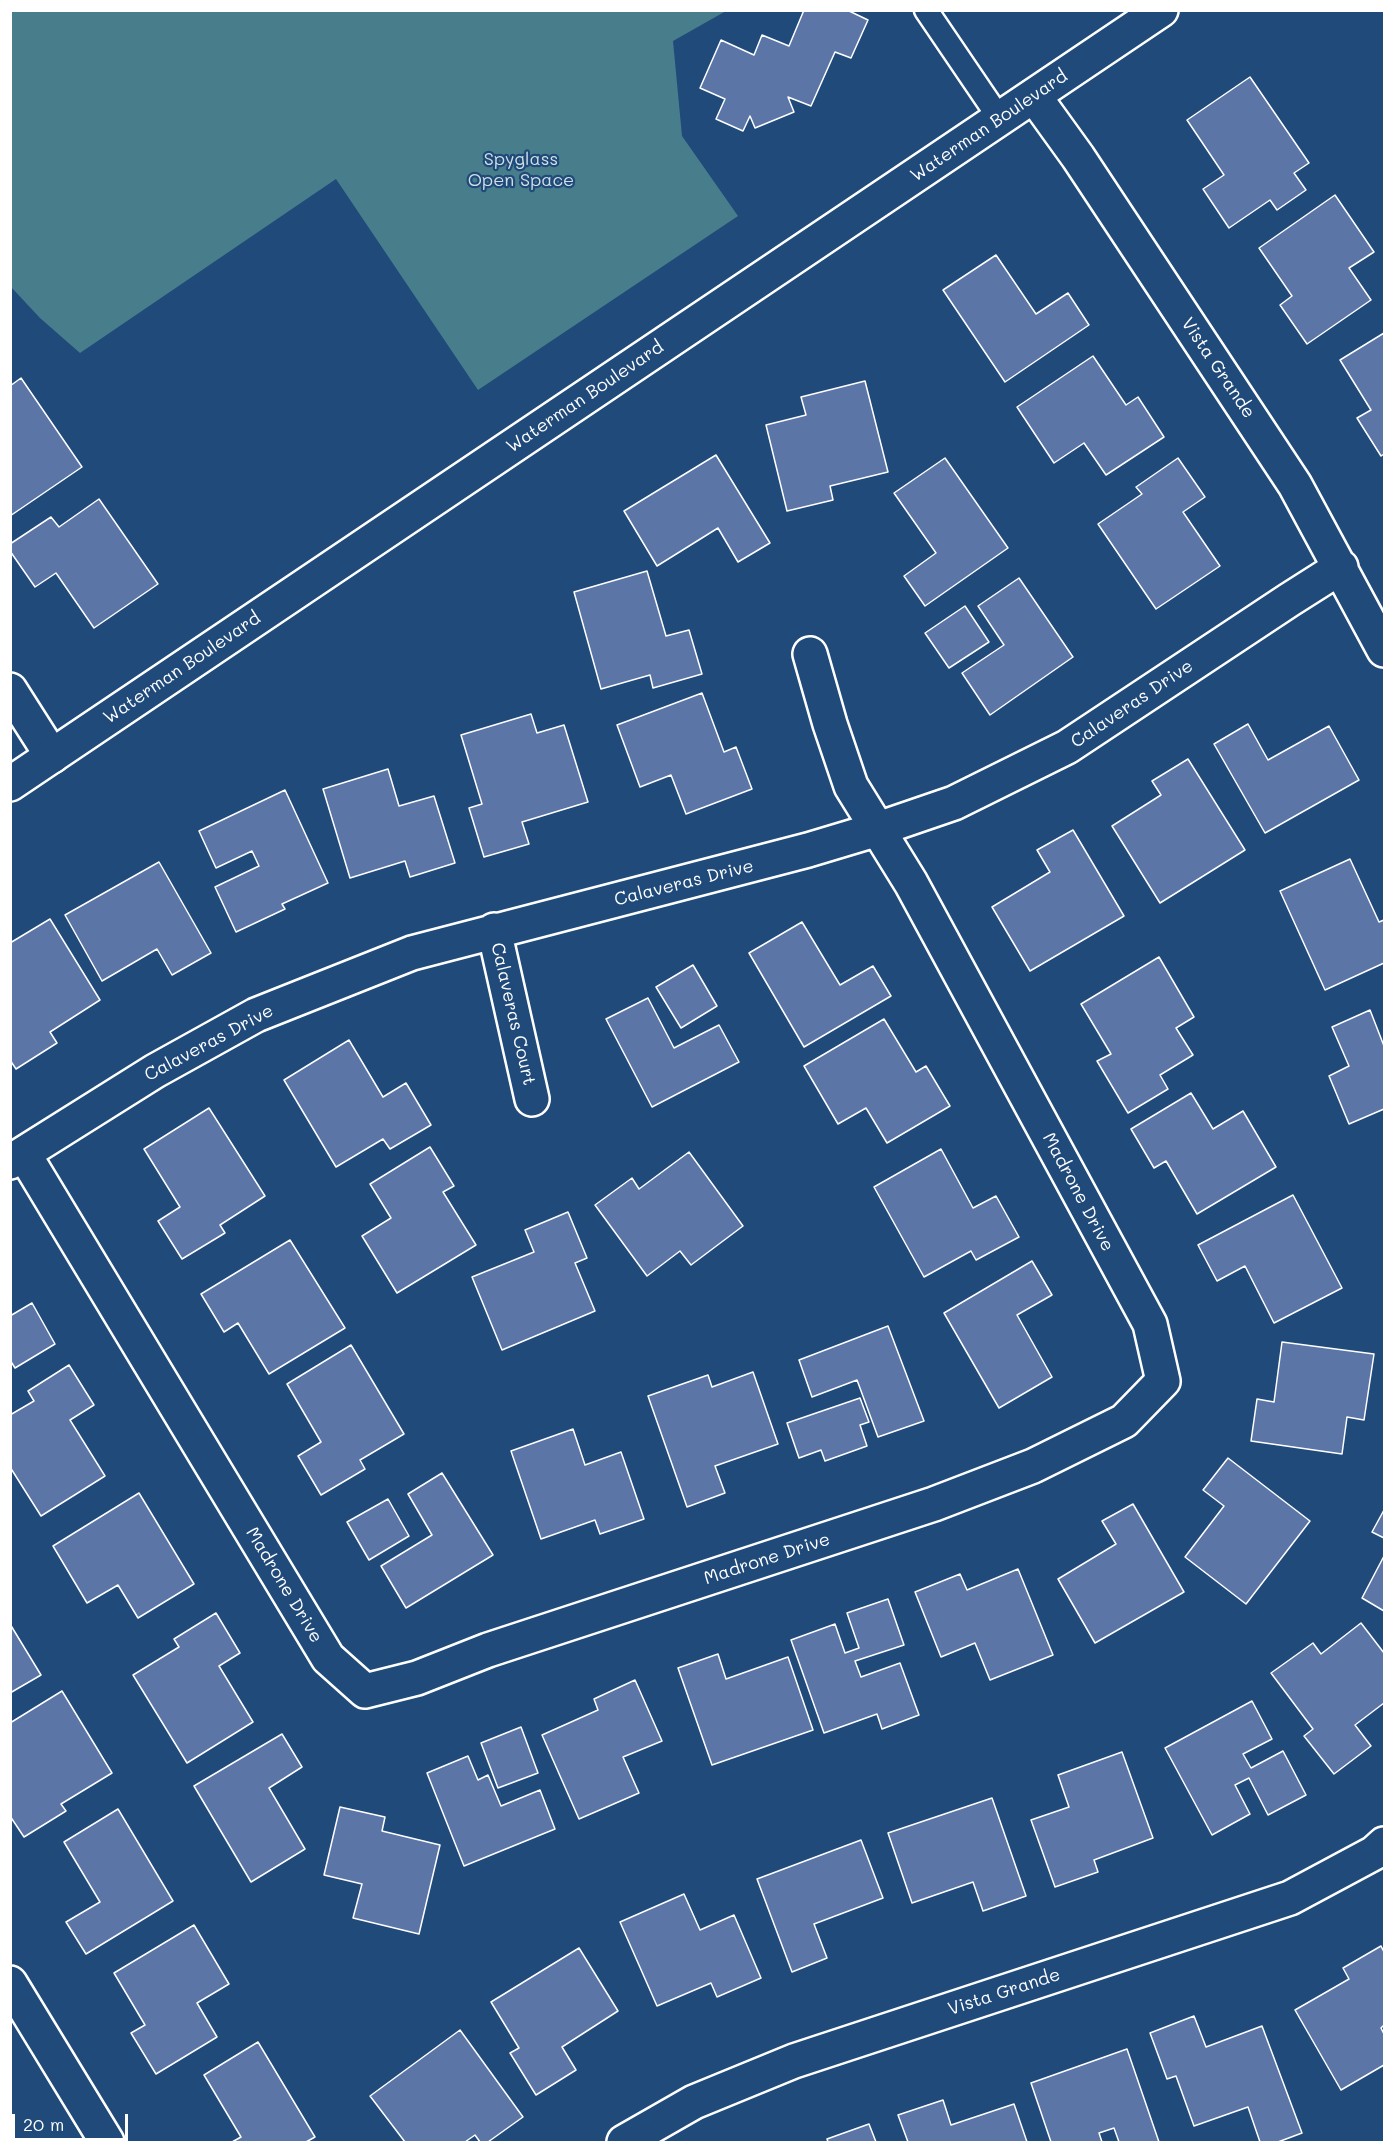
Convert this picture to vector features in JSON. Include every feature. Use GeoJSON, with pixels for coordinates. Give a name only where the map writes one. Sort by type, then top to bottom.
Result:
{"type":"FeatureCollection","features":[{"type":"Feature","properties":{"kind":"street","name":"Waterman Boulevard"},"geometry":{"type":"LineString","coordinates":[[10,784],[1161,10]]}},
{"type":"Feature","properties":{"kind":"street","name":"Vista Grande"},"geometry":{"type":"LineString","coordinates":[[1034,96],[1078,157],[1295,485],[1384,650]]}},
{"type":"Feature","properties":{"kind":"street","name":"Calaveras Drive"},"geometry":{"type":"LineString","coordinates":[[17,1158],[154,1071],[256,1015],[412,953],[494,930],[704,878],[878,829],[954,803],[1067,747],[1341,567]]}},
{"type":"Feature","properties":{"kind":"street"},"geometry":{"type":"LineString","coordinates":[[810,654],[851,786],[878,829]]}},
{"type":"Feature","properties":{"kind":"street"},"geometry":{"type":"LineString","coordinates":[[10,690],[52,756]]}},
{"type":"Feature","properties":{"kind":"street","name":"Madrone Drive"},"geometry":{"type":"LineString","coordinates":[[17,1158],[328,1658],[365,1691],[417,1677],[488,1650],[934,1504],[1034,1466],[1124,1421],[1163,1381],[1150,1324],[911,883],[878,829]]}},
{"type":"Feature","properties":{"kind":"street","name":"Calaveras Court"},"geometry":{"type":"LineString","coordinates":[[494,930],[532,1099]]}},
{"type":"Feature","properties":{"kind":"street","name":"Vista Grande"},"geometry":{"type":"LineString","coordinates":[[624,2142],[694,2102],[794,2061],[1290,1898],[1374,1852],[1384,1844]]}},
{"type":"Feature","properties":{"kind":"street"},"geometry":{"type":"LineString","coordinates":[[10,1983],[107,2142]]}},
{"type":"Feature","properties":{"kind":"lane"},"geometry":{"type":"LineString","coordinates":[[926,10],[1000,119]]}},
{"type":"Feature","properties":{"kind":"green space","name":"Spyglass Open Space"},"geometry":{"type":"Polygon","coordinates":[[[11,10],[726,11],[673,41],[682,136],[738,216],[478,390],[336,179],[80,353],[40,318],[11,287],[11,10]]]}},
{"type":"Feature","properties":{"kind":"building"},"geometry":{"type":"Polygon","coordinates":[[[804,10],[847,10],[868,20],[851,58],[835,52],[811,106],[788,97],[794,112],[755,128],[750,116],[743,131],[716,119],[725,99],[700,88],[721,40],[754,55],[762,35],[789,46],[804,10]]]}},
{"type":"Feature","properties":{"kind":"building"},"geometry":{"type":"Polygon","coordinates":[[[1250,77],[1309,163],[1294,173],[1306,190],[1277,210],[1270,200],[1229,228],[1203,189],[1224,175],[1187,120],[1250,77]]]}},
{"type":"Feature","properties":{"kind":"building"},"geometry":{"type":"Polygon","coordinates":[[[1335,195],[1374,252],[1349,268],[1371,300],[1307,344],[1280,305],[1292,296],[1259,248],[1335,195]]]}},
{"type":"Feature","properties":{"kind":"building"},"geometry":{"type":"Polygon","coordinates":[[[996,255],[1036,314],[1068,293],[1089,325],[1005,382],[943,290],[996,255]]]}},
{"type":"Feature","properties":{"kind":"building"},"geometry":{"type":"Polygon","coordinates":[[[1384,333],[1384,454],[1381,456],[1357,418],[1371,410],[1340,360],[1384,333]]]}},
{"type":"Feature","properties":{"kind":"building"},"geometry":{"type":"Polygon","coordinates":[[[1093,356],[1126,405],[1138,397],[1164,437],[1106,475],[1084,443],[1054,463],[1017,407],[1093,356]]]}},
{"type":"Feature","properties":{"kind":"building"},"geometry":{"type":"Polygon","coordinates":[[[21,378],[82,467],[10,516],[10,386],[21,378]]]}},
{"type":"Feature","properties":{"kind":"building"},"geometry":{"type":"Polygon","coordinates":[[[865,381],[888,472],[830,486],[833,500],[787,511],[766,425],[806,415],[801,397],[865,381]]]}},
{"type":"Feature","properties":{"kind":"building"},"geometry":{"type":"Polygon","coordinates":[[[716,455],[770,543],[738,562],[718,528],[657,566],[624,511],[716,455]]]}},
{"type":"Feature","properties":{"kind":"building"},"geometry":{"type":"Polygon","coordinates":[[[945,458],[1008,548],[925,606],[904,576],[936,553],[894,493],[945,458]]]}},
{"type":"Feature","properties":{"kind":"building"},"geometry":{"type":"Polygon","coordinates":[[[1178,458],[1205,497],[1183,512],[1220,566],[1156,609],[1098,524],[1142,494],[1136,487],[1178,458]]]}},
{"type":"Feature","properties":{"kind":"building"},"geometry":{"type":"Polygon","coordinates":[[[99,499],[158,584],[94,628],[56,573],[35,587],[10,551],[10,544],[51,517],[59,527],[99,499]]]}},
{"type":"Feature","properties":{"kind":"building"},"geometry":{"type":"Polygon","coordinates":[[[647,571],[666,636],[689,630],[702,674],[653,688],[650,675],[601,689],[574,592],[647,571]]]}},
{"type":"Feature","properties":{"kind":"building"},"geometry":{"type":"Polygon","coordinates":[[[1019,578],[1073,657],[990,715],[962,673],[1004,645],[978,606],[1019,578]]]}},
{"type":"Feature","properties":{"kind":"building"},"geometry":{"type":"Polygon","coordinates":[[[965,606],[989,642],[949,668],[925,633],[965,606]]]}},
{"type":"Feature","properties":{"kind":"building"},"geometry":{"type":"Polygon","coordinates":[[[702,693],[724,752],[736,747],[752,789],[686,814],[671,775],[640,787],[617,725],[702,693]]]}},
{"type":"Feature","properties":{"kind":"building"},"geometry":{"type":"Polygon","coordinates":[[[531,714],[537,733],[564,725],[588,802],[522,822],[529,844],[484,857],[469,808],[482,804],[461,735],[531,714]]]}},
{"type":"Feature","properties":{"kind":"building"},"geometry":{"type":"Polygon","coordinates":[[[1248,724],[1268,760],[1329,726],[1359,780],[1265,833],[1214,744],[1248,724]]]}},
{"type":"Feature","properties":{"kind":"building"},"geometry":{"type":"Polygon","coordinates":[[[1188,759],[1245,850],[1160,903],[1112,826],[1161,795],[1152,781],[1188,759]]]}},
{"type":"Feature","properties":{"kind":"building"},"geometry":{"type":"Polygon","coordinates":[[[388,769],[399,806],[434,796],[455,863],[410,877],[405,861],[350,878],[323,789],[388,769]]]}},
{"type":"Feature","properties":{"kind":"building"},"geometry":{"type":"Polygon","coordinates":[[[285,790],[328,883],[282,904],[285,909],[236,932],[215,887],[259,866],[252,851],[216,868],[199,831],[285,790]]]}},
{"type":"Feature","properties":{"kind":"building"},"geometry":{"type":"Polygon","coordinates":[[[1073,830],[1124,916],[1030,971],[992,907],[1050,872],[1037,850],[1073,830]]]}},
{"type":"Feature","properties":{"kind":"building"},"geometry":{"type":"Polygon","coordinates":[[[1350,859],[1379,922],[1384,920],[1384,963],[1325,990],[1280,891],[1350,859]]]}},
{"type":"Feature","properties":{"kind":"building"},"geometry":{"type":"Polygon","coordinates":[[[159,862],[211,953],[172,975],[157,949],[102,981],[65,915],[159,862]]]}},
{"type":"Feature","properties":{"kind":"building"},"geometry":{"type":"Polygon","coordinates":[[[50,919],[100,1000],[50,1032],[57,1043],[16,1069],[10,1060],[10,943],[50,919]]]}},
{"type":"Feature","properties":{"kind":"building"},"geometry":{"type":"Polygon","coordinates":[[[802,922],[840,985],[873,966],[891,996],[804,1047],[749,953],[802,922]]]}},
{"type":"Feature","properties":{"kind":"building"},"geometry":{"type":"Polygon","coordinates":[[[1159,957],[1194,1017],[1176,1028],[1193,1055],[1160,1075],[1168,1089],[1128,1113],[1097,1061],[1111,1054],[1081,1004],[1159,957]]]}},
{"type":"Feature","properties":{"kind":"building"},"geometry":{"type":"Polygon","coordinates":[[[693,965],[717,1006],[681,1028],[656,987],[693,965]]]}},
{"type":"Feature","properties":{"kind":"building"},"geometry":{"type":"Polygon","coordinates":[[[648,998],[674,1048],[719,1025],[739,1062],[652,1107],[606,1019],[648,998]]]}},
{"type":"Feature","properties":{"kind":"building"},"geometry":{"type":"Polygon","coordinates":[[[1370,1010],[1384,1046],[1384,1109],[1349,1124],[1329,1076],[1349,1066],[1332,1027],[1370,1010]]]}},
{"type":"Feature","properties":{"kind":"building"},"geometry":{"type":"Polygon","coordinates":[[[884,1019],[916,1072],[926,1066],[950,1106],[887,1143],[866,1108],[838,1124],[804,1066],[884,1019]]]}},
{"type":"Feature","properties":{"kind":"building"},"geometry":{"type":"Polygon","coordinates":[[[349,1040],[383,1097],[406,1083],[431,1125],[390,1149],[383,1139],[336,1167],[284,1080],[349,1040]]]}},
{"type":"Feature","properties":{"kind":"building"},"geometry":{"type":"Polygon","coordinates":[[[1191,1093],[1213,1129],[1243,1111],[1276,1167],[1197,1214],[1166,1161],[1154,1168],[1131,1129],[1191,1093]]]}},
{"type":"Feature","properties":{"kind":"building"},"geometry":{"type":"Polygon","coordinates":[[[209,1108],[265,1196],[220,1225],[225,1233],[182,1259],[158,1221],[180,1207],[144,1149],[209,1108]]]}},
{"type":"Feature","properties":{"kind":"building"},"geometry":{"type":"Polygon","coordinates":[[[430,1147],[454,1186],[443,1192],[476,1245],[397,1293],[362,1236],[391,1218],[370,1184],[430,1147]]]}},
{"type":"Feature","properties":{"kind":"building"},"geometry":{"type":"Polygon","coordinates":[[[941,1149],[973,1208],[996,1196],[1019,1237],[976,1260],[971,1251],[924,1277],[874,1187],[941,1149]]]}},
{"type":"Feature","properties":{"kind":"building"},"geometry":{"type":"Polygon","coordinates":[[[689,1152],[743,1226],[691,1265],[680,1251],[647,1276],[595,1205],[632,1178],[639,1189],[689,1152]]]}},
{"type":"Feature","properties":{"kind":"building"},"geometry":{"type":"Polygon","coordinates":[[[1293,1195],[1342,1288],[1274,1323],[1245,1266],[1217,1281],[1198,1245],[1293,1195]]]}},
{"type":"Feature","properties":{"kind":"building"},"geometry":{"type":"Polygon","coordinates":[[[568,1212],[587,1258],[575,1263],[595,1311],[502,1350],[472,1277],[534,1252],[525,1230],[568,1212]]]}},
{"type":"Feature","properties":{"kind":"building"},"geometry":{"type":"Polygon","coordinates":[[[290,1240],[345,1328],[269,1374],[238,1323],[224,1332],[201,1294],[290,1240]]]}},
{"type":"Feature","properties":{"kind":"building"},"geometry":{"type":"Polygon","coordinates":[[[1032,1261],[1052,1295],[1017,1315],[1052,1377],[999,1408],[944,1313],[1032,1261]]]}},
{"type":"Feature","properties":{"kind":"building"},"geometry":{"type":"Polygon","coordinates":[[[32,1303],[55,1344],[15,1368],[10,1360],[10,1316],[32,1303]]]}},
{"type":"Feature","properties":{"kind":"building"},"geometry":{"type":"Polygon","coordinates":[[[888,1326],[924,1421],[878,1437],[857,1380],[812,1397],[799,1360],[888,1326]]]}},
{"type":"Feature","properties":{"kind":"building"},"geometry":{"type":"Polygon","coordinates":[[[1282,1342],[1374,1354],[1364,1420],[1347,1417],[1342,1454],[1251,1441],[1257,1399],[1274,1402],[1282,1342]]]}},
{"type":"Feature","properties":{"kind":"building"},"geometry":{"type":"Polygon","coordinates":[[[351,1345],[404,1434],[360,1460],[365,1469],[321,1495],[298,1456],[321,1442],[287,1384],[351,1345]]]}},
{"type":"Feature","properties":{"kind":"building"},"geometry":{"type":"Polygon","coordinates":[[[69,1365],[94,1405],[70,1420],[105,1476],[41,1516],[10,1467],[10,1415],[34,1401],[28,1391],[69,1365]]]}},
{"type":"Feature","properties":{"kind":"building"},"geometry":{"type":"Polygon","coordinates":[[[753,1372],[778,1444],[715,1466],[725,1493],[687,1507],[648,1396],[708,1375],[712,1387],[753,1372]]]}},
{"type":"Feature","properties":{"kind":"building"},"geometry":{"type":"Polygon","coordinates":[[[860,1398],[869,1422],[860,1425],[867,1446],[825,1461],[821,1450],[799,1458],[787,1423],[860,1398]]]}},
{"type":"Feature","properties":{"kind":"building"},"geometry":{"type":"Polygon","coordinates":[[[573,1429],[585,1465],[621,1452],[644,1519],[600,1534],[595,1520],[541,1539],[511,1451],[573,1429]]]}},
{"type":"Feature","properties":{"kind":"building"},"geometry":{"type":"Polygon","coordinates":[[[1228,1458],[1310,1521],[1246,1604],[1185,1557],[1224,1506],[1203,1490],[1228,1458]]]}},
{"type":"Feature","properties":{"kind":"building"},"geometry":{"type":"Polygon","coordinates":[[[442,1473],[493,1555],[406,1608],[381,1566],[432,1535],[408,1494],[442,1473]]]}},
{"type":"Feature","properties":{"kind":"building"},"geometry":{"type":"Polygon","coordinates":[[[139,1493],[194,1584],[138,1618],[118,1585],[87,1603],[53,1546],[139,1493]]]}},
{"type":"Feature","properties":{"kind":"building"},"geometry":{"type":"Polygon","coordinates":[[[388,1499],[409,1536],[369,1560],[347,1522],[388,1499]]]}},
{"type":"Feature","properties":{"kind":"building"},"geometry":{"type":"Polygon","coordinates":[[[1133,1504],[1184,1592],[1095,1643],[1058,1579],[1116,1544],[1102,1521],[1133,1504]]]}},
{"type":"Feature","properties":{"kind":"building"},"geometry":{"type":"Polygon","coordinates":[[[1384,1510],[1384,1538],[1372,1532],[1384,1510]]]}},
{"type":"Feature","properties":{"kind":"building"},"geometry":{"type":"Polygon","coordinates":[[[1384,1556],[1384,1611],[1362,1598],[1384,1556]]]}},
{"type":"Feature","properties":{"kind":"building"},"geometry":{"type":"Polygon","coordinates":[[[1018,1569],[1053,1655],[990,1680],[975,1643],[941,1657],[915,1592],[960,1574],[967,1590],[1018,1569]]]}},
{"type":"Feature","properties":{"kind":"building"},"geometry":{"type":"Polygon","coordinates":[[[888,1599],[904,1645],[855,1661],[861,1677],[900,1663],[919,1715],[882,1729],[877,1714],[824,1733],[791,1640],[835,1624],[845,1653],[859,1648],[847,1613],[888,1599]]]}},
{"type":"Feature","properties":{"kind":"building"},"geometry":{"type":"Polygon","coordinates":[[[216,1613],[240,1653],[219,1666],[253,1722],[187,1763],[133,1675],[179,1647],[174,1639],[216,1613]]]}},
{"type":"Feature","properties":{"kind":"building"},"geometry":{"type":"Polygon","coordinates":[[[1361,1623],[1384,1653],[1384,1703],[1355,1725],[1371,1746],[1334,1774],[1304,1736],[1313,1729],[1271,1673],[1313,1643],[1321,1654],[1361,1623]]]}},
{"type":"Feature","properties":{"kind":"building"},"geometry":{"type":"Polygon","coordinates":[[[10,1624],[41,1675],[10,1693],[10,1624]]]}},
{"type":"Feature","properties":{"kind":"building"},"geometry":{"type":"Polygon","coordinates":[[[718,1654],[726,1679],[788,1657],[813,1730],[712,1765],[678,1668],[718,1654]]]}},
{"type":"Feature","properties":{"kind":"building"},"geometry":{"type":"Polygon","coordinates":[[[635,1680],[662,1741],[623,1757],[639,1793],[579,1819],[542,1735],[598,1710],[594,1699],[635,1680]]]}},
{"type":"Feature","properties":{"kind":"building"},"geometry":{"type":"Polygon","coordinates":[[[62,1691],[112,1773],[61,1804],[66,1811],[24,1837],[10,1816],[10,1723],[62,1691]]]}},
{"type":"Feature","properties":{"kind":"building"},"geometry":{"type":"Polygon","coordinates":[[[1252,1701],[1272,1739],[1243,1754],[1251,1768],[1283,1751],[1306,1795],[1268,1815],[1249,1778],[1235,1785],[1250,1814],[1212,1835],[1165,1748],[1252,1701]]]}},
{"type":"Feature","properties":{"kind":"building"},"geometry":{"type":"Polygon","coordinates":[[[521,1727],[538,1773],[498,1788],[481,1743],[521,1727]]]}},
{"type":"Feature","properties":{"kind":"building"},"geometry":{"type":"Polygon","coordinates":[[[282,1734],[302,1767],[269,1788],[305,1849],[251,1882],[194,1786],[282,1734]]]}},
{"type":"Feature","properties":{"kind":"building"},"geometry":{"type":"Polygon","coordinates":[[[1122,1752],[1153,1838],[1094,1860],[1098,1872],[1055,1887],[1031,1820],[1069,1807],[1058,1775],[1122,1752]]]}},
{"type":"Feature","properties":{"kind":"building"},"geometry":{"type":"Polygon","coordinates":[[[468,1756],[478,1780],[488,1775],[501,1806],[540,1790],[555,1829],[464,1866],[427,1773],[468,1756]]]}},
{"type":"Feature","properties":{"kind":"building"},"geometry":{"type":"Polygon","coordinates":[[[992,1798],[1026,1896],[983,1911],[973,1882],[912,1903],[888,1833],[992,1798]]]}},
{"type":"Feature","properties":{"kind":"building"},"geometry":{"type":"Polygon","coordinates":[[[340,1807],[385,1817],[382,1831],[440,1845],[419,1934],[353,1918],[362,1884],[324,1875],[340,1807]]]}},
{"type":"Feature","properties":{"kind":"building"},"geometry":{"type":"Polygon","coordinates":[[[118,1809],[173,1901],[86,1954],[66,1922],[100,1902],[64,1842],[118,1809]]]}},
{"type":"Feature","properties":{"kind":"building"},"geometry":{"type":"Polygon","coordinates":[[[861,1840],[883,1898],[814,1924],[827,1958],[792,1972],[757,1879],[861,1840]]]}},
{"type":"Feature","properties":{"kind":"building"},"geometry":{"type":"Polygon","coordinates":[[[684,1894],[700,1930],[734,1915],[761,1978],[717,1997],[711,1983],[657,2006],[620,1922],[684,1894]]]}},
{"type":"Feature","properties":{"kind":"building"},"geometry":{"type":"Polygon","coordinates":[[[194,1925],[229,1984],[197,2003],[217,2037],[156,2074],[131,2033],[145,2025],[114,1973],[194,1925]]]}},
{"type":"Feature","properties":{"kind":"building"},"geometry":{"type":"Polygon","coordinates":[[[1381,1946],[1384,1952],[1384,2025],[1381,2028],[1384,2034],[1384,2065],[1341,2090],[1295,2010],[1349,1979],[1343,1968],[1381,1946]]]}},
{"type":"Feature","properties":{"kind":"building"},"geometry":{"type":"Polygon","coordinates":[[[579,1948],[618,2011],[562,2047],[576,2070],[536,2095],[510,2053],[519,2048],[491,2002],[579,1948]]]}},
{"type":"Feature","properties":{"kind":"building"},"geometry":{"type":"Polygon","coordinates":[[[1194,2016],[1206,2047],[1262,2026],[1302,2133],[1278,2142],[1260,2142],[1248,2107],[1194,2126],[1176,2076],[1167,2079],[1150,2033],[1194,2016]]]}},
{"type":"Feature","properties":{"kind":"building"},"geometry":{"type":"Polygon","coordinates":[[[460,2030],[523,2117],[488,2142],[480,2142],[475,2135],[465,2142],[405,2142],[370,2096],[460,2030]]]}},
{"type":"Feature","properties":{"kind":"building"},"geometry":{"type":"Polygon","coordinates":[[[258,2042],[315,2137],[306,2142],[232,2142],[241,2137],[204,2075],[258,2042]]]}},
{"type":"Feature","properties":{"kind":"building"},"geometry":{"type":"Polygon","coordinates":[[[1127,2049],[1159,2142],[1119,2142],[1114,2128],[1099,2133],[1102,2142],[1051,2142],[1031,2083],[1127,2049]]]}},
{"type":"Feature","properties":{"kind":"building"},"geometry":{"type":"Polygon","coordinates":[[[943,2100],[951,2125],[1014,2104],[1027,2142],[908,2142],[898,2115],[943,2100]]]}},
{"type":"Feature","properties":{"kind":"building"},"geometry":{"type":"Polygon","coordinates":[[[869,2124],[876,2142],[828,2142],[827,2139],[869,2124]]]}}]}
